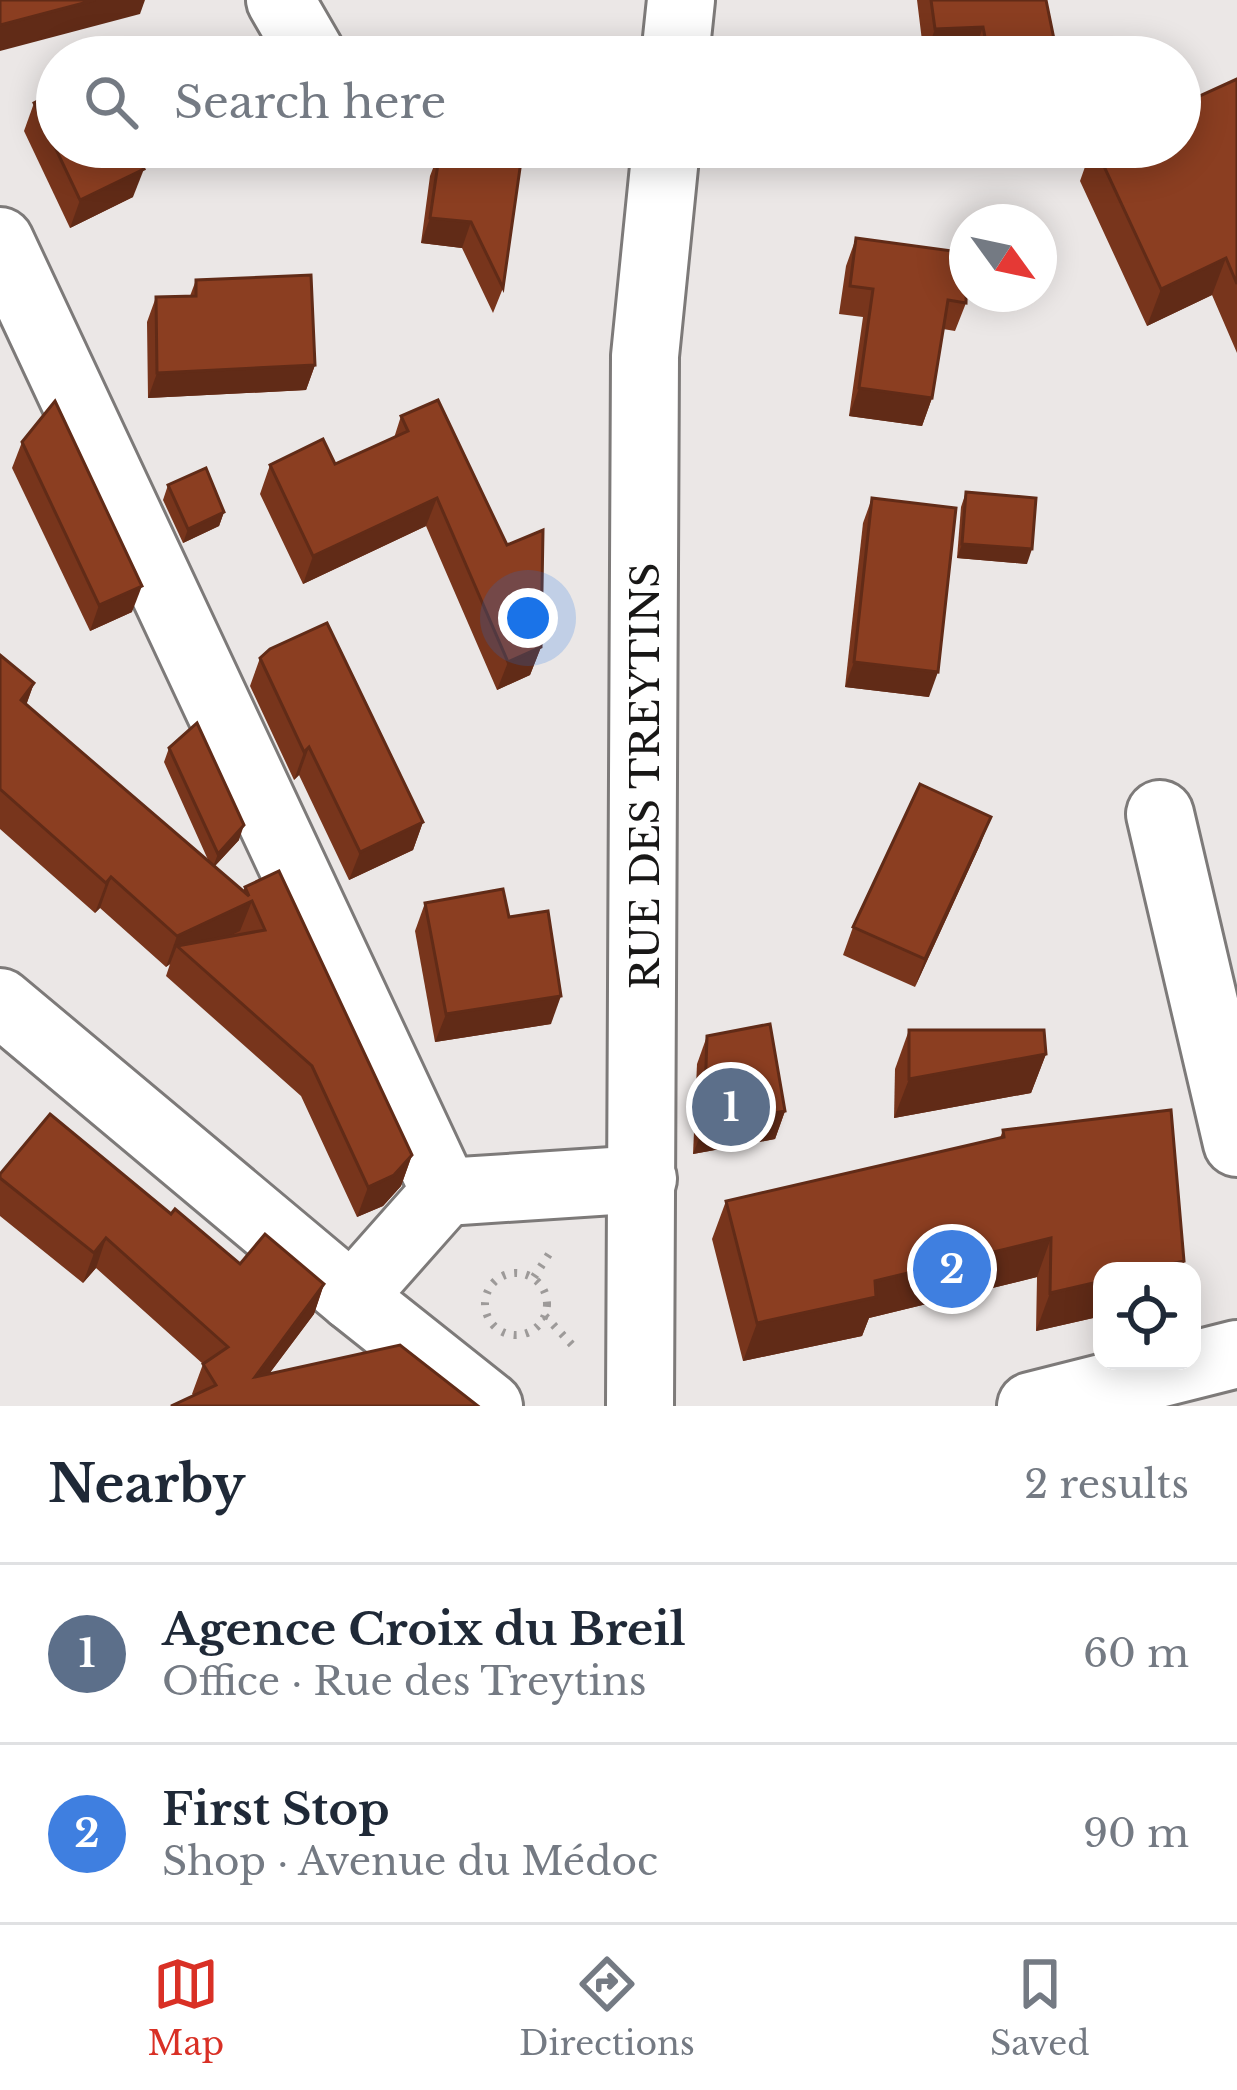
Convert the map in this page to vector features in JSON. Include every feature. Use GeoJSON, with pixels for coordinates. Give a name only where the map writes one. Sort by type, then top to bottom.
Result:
{"type":"FeatureCollection","features":[{"type":"Feature","properties":{"kind":"street"},"geometry":{"type":"LineString","coordinates":[[280,0],[301,36]]}},
{"type":"Feature","properties":{"kind":"street"},"geometry":{"type":"LineString","coordinates":[[677,36],[681,0]]}},
{"type":"Feature","properties":{"kind":"street","name":"RUE DES TREYTINS"},"geometry":{"type":"LineString","coordinates":[[640,1406],[646,356],[664,168]]}},
{"type":"Feature","properties":{"kind":"street"},"geometry":{"type":"LineString","coordinates":[[0,241],[445,1192]]}},
{"type":"Feature","properties":{"kind":"street"},"geometry":{"type":"LineString","coordinates":[[1160,814],[1237,1143]]}},
{"type":"Feature","properties":{"kind":"street"},"geometry":{"type":"LineString","coordinates":[[0,1002],[489,1406]]}},
{"type":"Feature","properties":{"kind":"street"},"geometry":{"type":"LineString","coordinates":[[352,1297],[445,1192],[644,1179]]}},
{"type":"Feature","properties":{"kind":"street"},"geometry":{"type":"LineString","coordinates":[[1031,1406],[1237,1354]]}},
{"type":"Feature","properties":{"kind":"path"},"geometry":{"type":"LineString","coordinates":[[525,1273],[542,1284],[548,1305],[531,1332],[510,1335],[492,1323],[484,1304],[490,1285],[498,1278],[525,1273]]}},
{"type":"Feature","properties":{"kind":"building"},"geometry":{"type":"Polygon","coordinates":[[[0,0],[95,0],[0,25],[0,0]]]}},
{"type":"Feature","properties":{"kind":"building"},"geometry":{"type":"Polygon","coordinates":[[[931,0],[1046,0],[1053,36],[985,36],[983,27],[935,29],[931,0]]]}},
{"type":"Feature","properties":{"kind":"building"},"geometry":{"type":"Polygon","coordinates":[[[1237,79],[1237,284],[1226,258],[1161,289],[1105,168],[1201,168],[1201,95],[1237,79]]]}},
{"type":"Feature","properties":{"kind":"building"},"geometry":{"type":"Polygon","coordinates":[[[65,168],[144,169],[80,200],[65,168]]]}},
{"type":"Feature","properties":{"kind":"building"},"geometry":{"type":"Polygon","coordinates":[[[437,168],[520,168],[503,288],[471,222],[430,218],[437,168]]]}},
{"type":"Feature","properties":{"kind":"building"},"geometry":{"type":"Polygon","coordinates":[[[856,238],[949,251],[949,300],[932,398],[859,388],[873,289],[850,286],[856,238]]]}},
{"type":"Feature","properties":{"kind":"building"},"geometry":{"type":"Polygon","coordinates":[[[311,275],[315,365],[157,373],[156,297],[196,296],[196,280],[311,275]]]}},
{"type":"Feature","properties":{"kind":"building"},"geometry":{"type":"Polygon","coordinates":[[[438,400],[507,545],[543,530],[541,647],[508,662],[437,498],[313,556],[270,465],[323,439],[335,464],[408,431],[401,416],[438,400]]]}},
{"type":"Feature","properties":{"kind":"building"},"geometry":{"type":"Polygon","coordinates":[[[55,401],[142,586],[99,605],[22,442],[55,401]]]}},
{"type":"Feature","properties":{"kind":"building"},"geometry":{"type":"Polygon","coordinates":[[[206,468],[224,512],[188,529],[168,485],[206,468]]]}},
{"type":"Feature","properties":{"kind":"building"},"geometry":{"type":"Polygon","coordinates":[[[966,492],[1036,498],[1032,549],[962,544],[966,492]]]}},
{"type":"Feature","properties":{"kind":"building"},"geometry":{"type":"Polygon","coordinates":[[[872,498],[956,508],[938,672],[854,662],[872,498]]]}},
{"type":"Feature","properties":{"kind":"building"},"geometry":{"type":"Polygon","coordinates":[[[327,623],[423,822],[360,852],[309,747],[304,752],[260,658],[327,623]]]}},
{"type":"Feature","properties":{"kind":"building"},"geometry":{"type":"Polygon","coordinates":[[[0,655],[34,683],[21,700],[249,896],[245,887],[279,871],[412,1155],[394,1175],[368,1187],[312,1066],[177,946],[265,930],[252,901],[177,936],[111,877],[106,883],[0,789],[0,655]]]}},
{"type":"Feature","properties":{"kind":"building"},"geometry":{"type":"Polygon","coordinates":[[[197,723],[244,825],[218,854],[169,748],[197,723]]]}},
{"type":"Feature","properties":{"kind":"building"},"geometry":{"type":"Polygon","coordinates":[[[920,784],[991,817],[925,959],[853,927],[920,784]]]}},
{"type":"Feature","properties":{"kind":"building"},"geometry":{"type":"Polygon","coordinates":[[[503,889],[509,917],[548,911],[561,996],[446,1014],[425,903],[503,889]]]}},
{"type":"Feature","properties":{"kind":"building"},"geometry":{"type":"Polygon","coordinates":[[[770,1024],[785,1111],[704,1126],[707,1036],[770,1024]]]}},
{"type":"Feature","properties":{"kind":"building"},"geometry":{"type":"Polygon","coordinates":[[[909,1030],[1044,1030],[1046,1054],[909,1079],[909,1030]]]}},
{"type":"Feature","properties":{"kind":"building"},"geometry":{"type":"Polygon","coordinates":[[[1171,1110],[1184,1261],[1093,1262],[1093,1283],[1050,1293],[1051,1238],[875,1281],[876,1297],[757,1323],[726,1201],[1004,1137],[1003,1130],[1171,1110]]]}},
{"type":"Feature","properties":{"kind":"building"},"geometry":{"type":"Polygon","coordinates":[[[50,1114],[240,1264],[265,1234],[324,1284],[255,1377],[400,1345],[478,1406],[171,1406],[216,1385],[203,1364],[228,1347],[106,1238],[94,1253],[0,1178],[50,1114]]]}},
{"type":"Feature","properties":{"kind":"place","name":"Agence Croix du Breil"},"geometry":{"type":"Point","coordinates":[731,1107]}},
{"type":"Feature","properties":{"kind":"place","name":"First Stop"},"geometry":{"type":"Point","coordinates":[952,1269]}}]}
